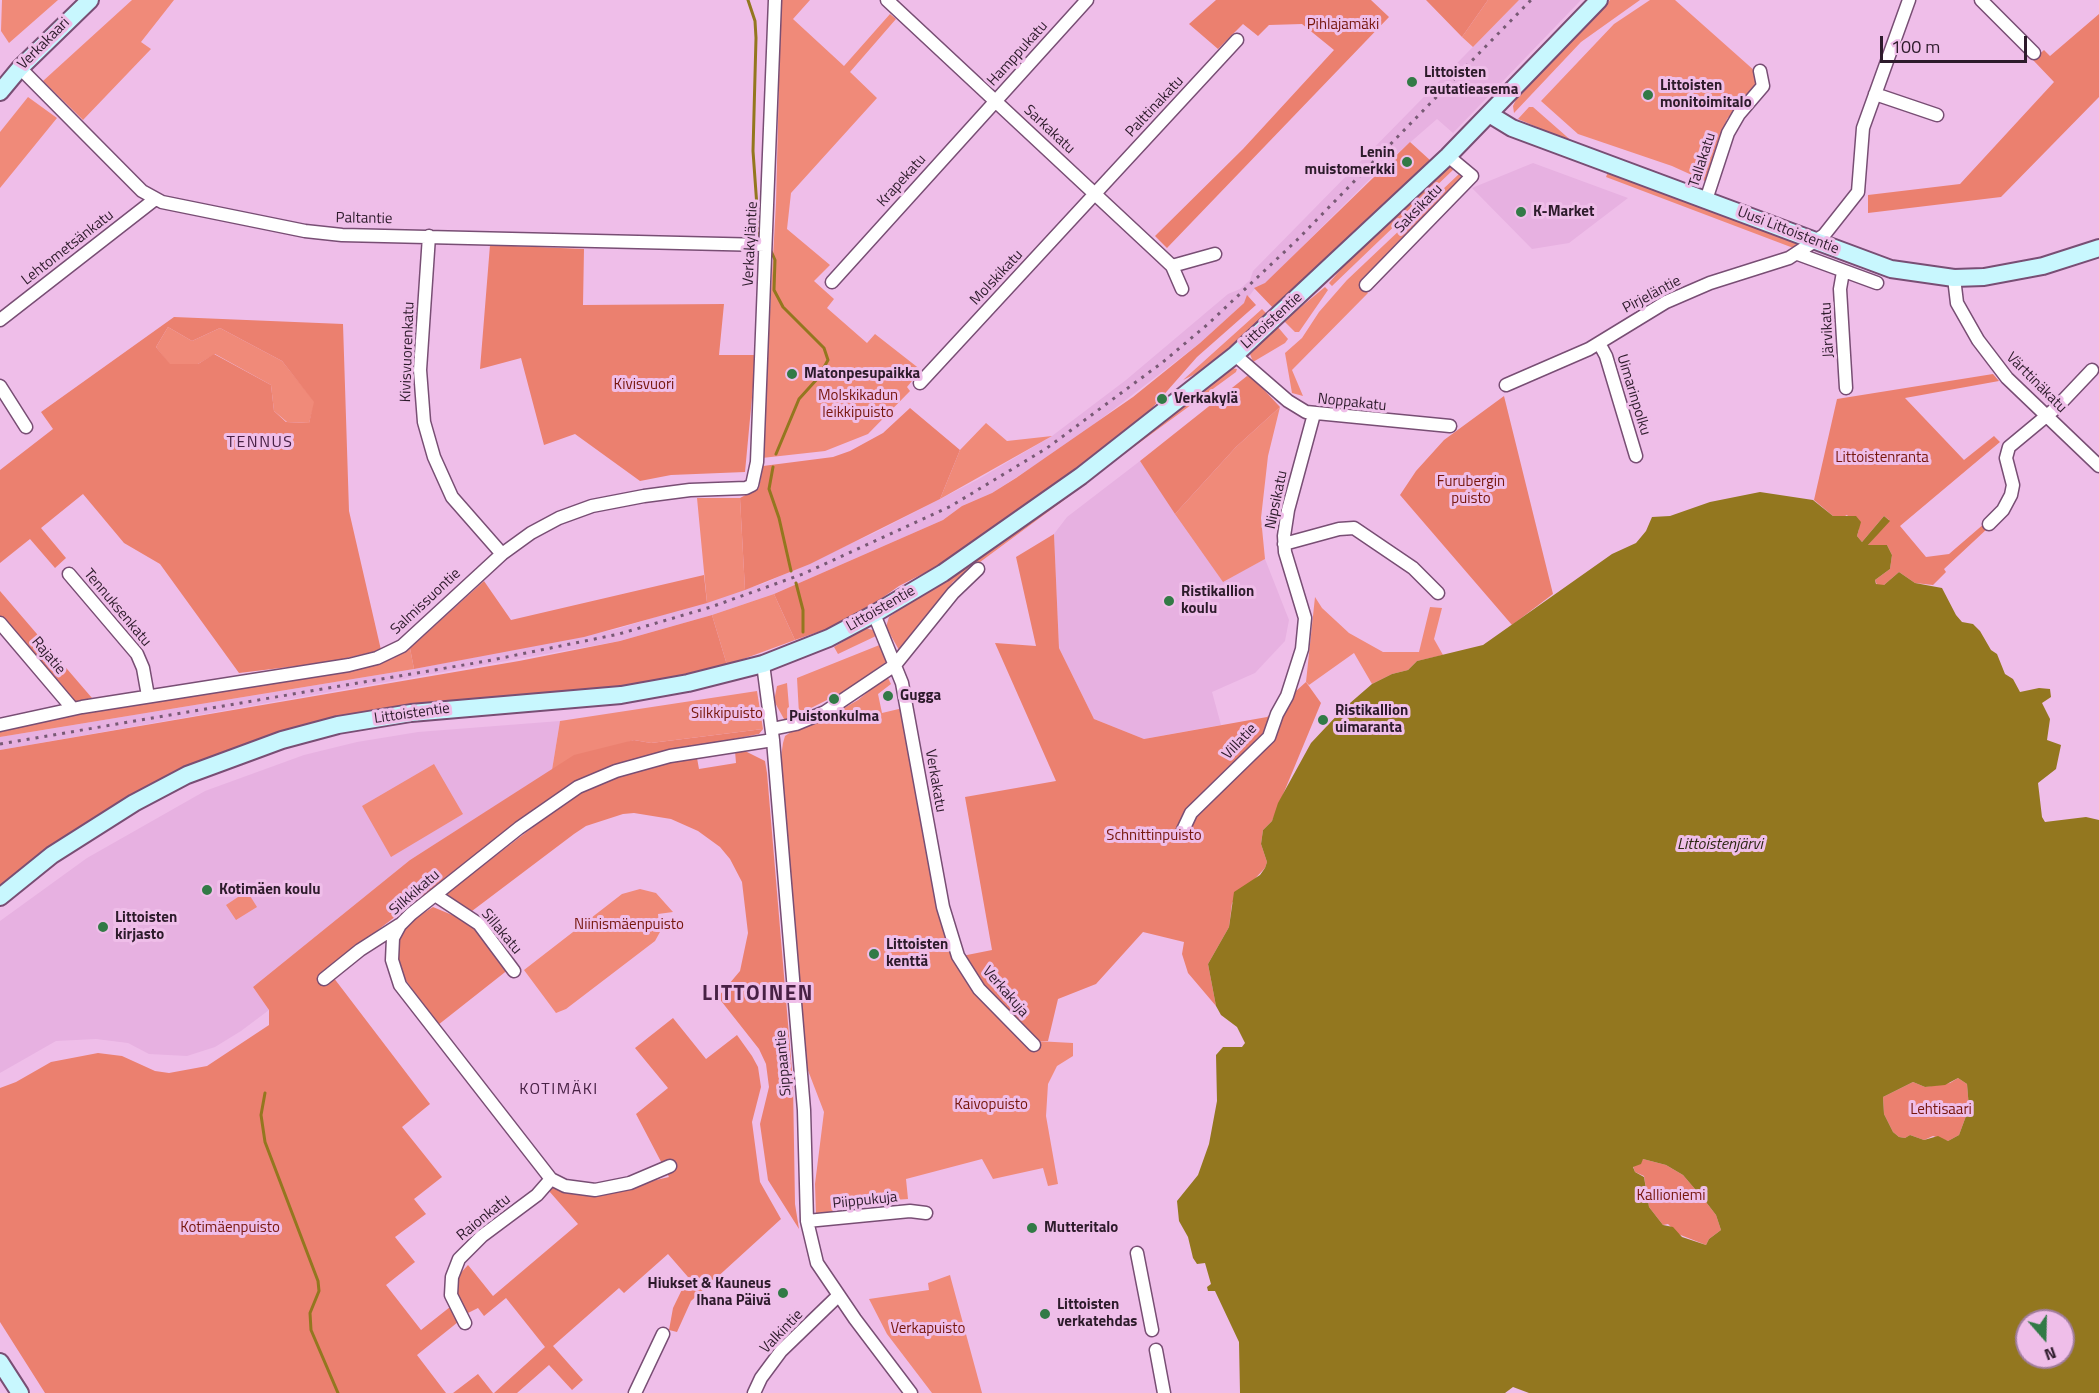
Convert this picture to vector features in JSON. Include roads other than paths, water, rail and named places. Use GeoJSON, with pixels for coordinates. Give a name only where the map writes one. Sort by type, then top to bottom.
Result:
{"type":"FeatureCollection","features":[{"type":"Feature","properties":{"kind":"street","name":"Verkakaari"},"geometry":{"type":"LineString","coordinates":[[0,92],[20,68],[90,0]]}},
{"type":"Feature","properties":{"kind":"street","name":"Verkakyläntie"},"geometry":{"type":"LineString","coordinates":[[750,487],[756,474],[775,0]]}},
{"type":"Feature","properties":{"kind":"street","name":"Sarkakatu"},"geometry":{"type":"LineString","coordinates":[[887,0],[1172,266],[1182,289]]}},
{"type":"Feature","properties":{"kind":"street","name":"Hamppukatu"},"geometry":{"type":"LineString","coordinates":[[995,101],[1087,0]]}},
{"type":"Feature","properties":{"kind":"street","name":"Littoistentie"},"geometry":{"type":"LineString","coordinates":[[0,897],[52,855],[134,803],[188,775],[282,740],[338,725],[411,713],[621,696],[688,683],[764,664],[830,638],[874,614],[943,573],[1081,476],[1235,355],[1448,156],[1599,0]]}},
{"type":"Feature","properties":{"kind":"street","name":"Pirjeläntie"},"geometry":{"type":"LineString","coordinates":[[1506,385],[1599,343],[1651,309],[1683,294],[1798,254],[1816,242],[1850,205],[1858,192],[1861,135],[1909,0]]}},
{"type":"Feature","properties":{"kind":"street"},"geometry":{"type":"LineString","coordinates":[[1981,0],[2034,52]]}},
{"type":"Feature","properties":{"kind":"street","name":"Palttinakatu"},"geometry":{"type":"LineString","coordinates":[[1096,194],[1237,40]]}},
{"type":"Feature","properties":{"kind":"street","name":"Paltantie"},"geometry":{"type":"LineString","coordinates":[[20,68],[142,191],[154,200],[322,233],[765,245]]}},
{"type":"Feature","properties":{"kind":"street","name":"Tallakatu"},"geometry":{"type":"LineString","coordinates":[[1706,200],[1721,148],[1731,126],[1763,86],[1760,71]]}},
{"type":"Feature","properties":{"kind":"street"},"geometry":{"type":"LineString","coordinates":[[1875,94],[1937,115]]}},
{"type":"Feature","properties":{"kind":"street","name":"Krapekatu"},"geometry":{"type":"LineString","coordinates":[[832,282],[995,101]]}},
{"type":"Feature","properties":{"kind":"street","name":"Uusi Littoistentie"},"geometry":{"type":"LineString","coordinates":[[1489,114],[1512,128],[1891,269],[1954,278],[1984,278],[2020,272],[2099,248]]}},
{"type":"Feature","properties":{"kind":"street","name":"Saksikatu"},"geometry":{"type":"LineString","coordinates":[[1366,285],[1472,176],[1448,156]]}},
{"type":"Feature","properties":{"kind":"street","name":"Molskikatu"},"geometry":{"type":"LineString","coordinates":[[920,382],[1096,194]]}},
{"type":"Feature","properties":{"kind":"street","name":"Lehtometsänkatu"},"geometry":{"type":"LineString","coordinates":[[0,320],[154,200]]}},
{"type":"Feature","properties":{"kind":"street","name":"Kivisvuorenkatu"},"geometry":{"type":"LineString","coordinates":[[429,236],[420,370],[420,398],[427,435],[441,476],[452,497],[502,554]]}},
{"type":"Feature","properties":{"kind":"street"},"geometry":{"type":"LineString","coordinates":[[1172,266],[1215,254]]}},
{"type":"Feature","properties":{"kind":"street"},"geometry":{"type":"LineString","coordinates":[[1798,254],[1877,283]]}},
{"type":"Feature","properties":{"kind":"street","name":"Järvikatu"},"geometry":{"type":"LineString","coordinates":[[1843,272],[1840,290],[1846,387]]}},
{"type":"Feature","properties":{"kind":"street","name":"Värttinäkatu"},"geometry":{"type":"LineString","coordinates":[[1954,278],[1957,303],[1978,340],[2007,378],[2099,466]]}},
{"type":"Feature","properties":{"kind":"street","name":"Uimarinpolku"},"geometry":{"type":"LineString","coordinates":[[1599,343],[1606,356],[1636,456]]}},
{"type":"Feature","properties":{"kind":"street","name":"Noppakatu"},"geometry":{"type":"LineString","coordinates":[[1235,355],[1293,405],[1314,414],[1450,426]]}},
{"type":"Feature","properties":{"kind":"street"},"geometry":{"type":"LineString","coordinates":[[1989,524],[2012,495],[2013,485],[2006,458],[2009,447],[2092,370]]}},
{"type":"Feature","properties":{"kind":"street"},"geometry":{"type":"LineString","coordinates":[[0,386],[26,427]]}},
{"type":"Feature","properties":{"kind":"street","name":"Nipsikatu"},"geometry":{"type":"LineString","coordinates":[[1297,661],[1302,649],[1305,618],[1284,544],[1286,519],[1314,414]]}},
{"type":"Feature","properties":{"kind":"street","name":"Salmissuontie"},"geometry":{"type":"LineString","coordinates":[[0,724],[148,696],[349,665],[386,654],[409,640],[502,554],[545,524],[592,506],[667,493],[750,487]]}},
{"type":"Feature","properties":{"kind":"street"},"geometry":{"type":"LineString","coordinates":[[1284,544],[1339,529],[1354,528],[1413,568],[1438,593]]}},
{"type":"Feature","properties":{"kind":"street","name":"Silkkikatu"},"geometry":{"type":"LineString","coordinates":[[551,1179],[400,984],[391,952],[393,938],[400,925],[541,812],[597,778],[670,756],[773,735],[825,712],[895,664],[953,593],[978,569]]}},
{"type":"Feature","properties":{"kind":"street","name":"Tennuksenkatu"},"geometry":{"type":"LineString","coordinates":[[69,574],[137,654],[143,668],[148,696]]}},
{"type":"Feature","properties":{"kind":"street","name":"Verkakatu"},"geometry":{"type":"LineString","coordinates":[[874,614],[902,683],[943,907],[958,956]]}},
{"type":"Feature","properties":{"kind":"street","name":"Rajatie"},"geometry":{"type":"LineString","coordinates":[[0,623],[73,709]]}},
{"type":"Feature","properties":{"kind":"street","name":"Villatie"},"geometry":{"type":"LineString","coordinates":[[1183,830],[1191,813],[1269,736],[1276,714],[1287,696],[1297,661]]}},
{"type":"Feature","properties":{"kind":"street","name":"Sippaantie"},"geometry":{"type":"LineString","coordinates":[[764,664],[773,735],[804,1110],[807,1221],[817,1263],[838,1296],[911,1393]]}},
{"type":"Feature","properties":{"kind":"street","name":"Sillakatu"},"geometry":{"type":"LineString","coordinates":[[435,895],[449,907],[479,924],[514,971]]}},
{"type":"Feature","properties":{"kind":"street"},"geometry":{"type":"LineString","coordinates":[[324,978],[360,950],[400,925]]}},
{"type":"Feature","properties":{"kind":"street","name":"Verkakuja"},"geometry":{"type":"LineString","coordinates":[[958,956],[979,989],[1034,1045]]}},
{"type":"Feature","properties":{"kind":"street"},"geometry":{"type":"LineString","coordinates":[[551,1179],[565,1186],[595,1190],[630,1183],[670,1166]]}},
{"type":"Feature","properties":{"kind":"street","name":"Raionkatu"},"geometry":{"type":"LineString","coordinates":[[465,1323],[451,1295],[452,1277],[459,1259],[482,1236],[537,1195],[551,1179]]}},
{"type":"Feature","properties":{"kind":"street","name":"Piippukuja"},"geometry":{"type":"LineString","coordinates":[[807,1221],[910,1211],[926,1213]]}},
{"type":"Feature","properties":{"kind":"street"},"geometry":{"type":"LineString","coordinates":[[1137,1254],[1152,1330]]}},
{"type":"Feature","properties":{"kind":"street","name":"Valkintie"},"geometry":{"type":"LineString","coordinates":[[754,1393],[761,1378],[781,1351],[838,1296]]}},
{"type":"Feature","properties":{"kind":"street"},"geometry":{"type":"LineString","coordinates":[[635,1393],[663,1334]]}},
{"type":"Feature","properties":{"kind":"street"},"geometry":{"type":"LineString","coordinates":[[1156,1350],[1164,1393]]}},
{"type":"Feature","properties":{"kind":"street"},"geometry":{"type":"LineString","coordinates":[[0,1362],[20,1393]]}},
{"type":"Feature","properties":{"kind":"water","name":"Littoistenjärvi"},"geometry":{"type":"Polygon","coordinates":[[[1760,492],[1813,500],[1833,516],[1856,516],[1861,522],[1857,536],[1862,542],[1884,516],[1890,521],[1868,545],[1887,545],[1892,555],[1890,569],[1875,580],[1876,584],[1884,585],[1899,572],[1915,583],[1942,588],[1956,615],[1962,622],[1973,624],[1980,631],[1991,650],[1997,654],[2005,674],[2013,679],[2020,692],[2039,688],[2050,689],[2051,697],[2042,703],[2050,719],[2047,740],[2061,745],[2056,769],[2038,783],[2042,817],[2045,822],[2086,817],[2099,820],[2099,1393],[1529,1393],[1513,1387],[1505,1393],[1240,1393],[1239,1342],[1215,1291],[1208,1291],[1207,1287],[1211,1284],[1205,1263],[1197,1264],[1193,1258],[1188,1237],[1179,1221],[1177,1201],[1198,1175],[1209,1144],[1217,1101],[1216,1055],[1223,1047],[1242,1047],[1245,1043],[1237,1027],[1221,1015],[1216,1006],[1208,964],[1229,927],[1234,892],[1260,875],[1265,868],[1267,862],[1261,844],[1263,830],[1272,821],[1278,803],[1311,743],[1342,710],[1372,684],[1392,674],[1408,670],[1417,661],[1483,645],[1612,554],[1636,543],[1646,531],[1652,517],[1670,516],[1710,502],[1760,492]],[[1958,1078],[1945,1085],[1925,1087],[1913,1082],[1883,1097],[1884,1114],[1893,1132],[1899,1137],[1905,1138],[1910,1135],[1924,1140],[1938,1136],[1948,1141],[1959,1135],[1969,1108],[1967,1084],[1958,1078]],[[1643,1159],[1641,1164],[1633,1167],[1635,1172],[1644,1177],[1649,1207],[1663,1225],[1673,1227],[1682,1237],[1706,1245],[1709,1239],[1721,1230],[1716,1215],[1683,1175],[1666,1165],[1643,1159]]]}},
{"type":"Feature","properties":{"kind":"waterway"},"geometry":{"type":"LineString","coordinates":[[748,0],[755,21],[756,38],[753,151],[759,235]]}},
{"type":"Feature","properties":{"kind":"waterway"},"geometry":{"type":"LineString","coordinates":[[771,251],[775,260],[774,290],[783,307],[824,348],[828,360],[818,378],[799,399],[776,454]]}},
{"type":"Feature","properties":{"kind":"waterway"},"geometry":{"type":"LineString","coordinates":[[773,467],[769,489],[779,518],[791,571]]}},
{"type":"Feature","properties":{"kind":"waterway"},"geometry":{"type":"LineString","coordinates":[[796,583],[803,610],[803,632]]}},
{"type":"Feature","properties":{"kind":"waterway"},"geometry":{"type":"LineString","coordinates":[[265,1093],[261,1115],[265,1142],[318,1281],[319,1291],[310,1313],[311,1330],[338,1393]]}},
{"type":"Feature","properties":{"kind":"railway"},"geometry":{"type":"LineString","coordinates":[[0,744],[487,661],[619,634],[711,607],[803,574],[951,506],[1047,448],[1163,362],[1208,324],[1297,240],[1531,0]]}},
{"type":"Feature","properties":{"kind":"place","name":"Littoisten rautatieasema"},"geometry":{"type":"Point","coordinates":[1412,82]}},
{"type":"Feature","properties":{"kind":"place","name":"Littoisten monitoimitalo"},"geometry":{"type":"Point","coordinates":[1648,95]}},
{"type":"Feature","properties":{"kind":"place","name":"Lenin muistomerkki"},"geometry":{"type":"Point","coordinates":[1407,162]}},
{"type":"Feature","properties":{"kind":"place","name":"K-Market"},"geometry":{"type":"Point","coordinates":[1521,212]}},
{"type":"Feature","properties":{"kind":"place","name":"Matonpesupaikka"},"geometry":{"type":"Point","coordinates":[792,374]}},
{"type":"Feature","properties":{"kind":"place","name":"Verkakylä"},"geometry":{"type":"Point","coordinates":[1162,399]}},
{"type":"Feature","properties":{"kind":"place","name":"Ristikallion koulu"},"geometry":{"type":"Point","coordinates":[1169,601]}},
{"type":"Feature","properties":{"kind":"place","name":"Gugga"},"geometry":{"type":"Point","coordinates":[888,696]}},
{"type":"Feature","properties":{"kind":"place","name":"Puistonkulma"},"geometry":{"type":"Point","coordinates":[834,699]}},
{"type":"Feature","properties":{"kind":"place","name":"Ristikallion uimaranta"},"geometry":{"type":"Point","coordinates":[1323,720]}},
{"type":"Feature","properties":{"kind":"place","name":"Kotimäen koulu"},"geometry":{"type":"Point","coordinates":[207,890]}},
{"type":"Feature","properties":{"kind":"place","name":"Littoisten kirjasto"},"geometry":{"type":"Point","coordinates":[103,927]}},
{"type":"Feature","properties":{"kind":"place","name":"Littoisten kenttä"},"geometry":{"type":"Point","coordinates":[874,954]}},
{"type":"Feature","properties":{"kind":"place","name":"Mutteritalo"},"geometry":{"type":"Point","coordinates":[1032,1228]}},
{"type":"Feature","properties":{"kind":"place","name":"Hiukset & Kauneus Ihana Päivä"},"geometry":{"type":"Point","coordinates":[783,1293]}},
{"type":"Feature","properties":{"kind":"place","name":"Littoisten verkatehdas"},"geometry":{"type":"Point","coordinates":[1045,1314]}},
{"type":"Feature","properties":{"kind":"district","name":"TENNUS"},"geometry":{"type":"Point","coordinates":[260,443]}},
{"type":"Feature","properties":{"kind":"district","name":"LITTOINEN"},"geometry":{"type":"Point","coordinates":[758,995]}},
{"type":"Feature","properties":{"kind":"district","name":"KOTIMÄKI"},"geometry":{"type":"Point","coordinates":[559,1090]}},
{"type":"Feature","properties":{"kind":"park label","name":"Pihlajamäki"},"geometry":{"type":"Point","coordinates":[1343,25]}},
{"type":"Feature","properties":{"kind":"park label","name":"Kivisvuori"},"geometry":{"type":"Point","coordinates":[644,385]}},
{"type":"Feature","properties":{"kind":"park label","name":"Molskikadun leikkipuisto"},"geometry":{"type":"Point","coordinates":[858,404]}},
{"type":"Feature","properties":{"kind":"park label","name":"Littoistenranta"},"geometry":{"type":"Point","coordinates":[1882,458]}},
{"type":"Feature","properties":{"kind":"park label","name":"Furubergin puisto"},"geometry":{"type":"Point","coordinates":[1471,490]}},
{"type":"Feature","properties":{"kind":"park label","name":"Silkkipuisto"},"geometry":{"type":"Point","coordinates":[727,714]}},
{"type":"Feature","properties":{"kind":"park label","name":"Schnittinpuisto"},"geometry":{"type":"Point","coordinates":[1154,836]}},
{"type":"Feature","properties":{"kind":"park label","name":"Niinismäenpuisto"},"geometry":{"type":"Point","coordinates":[629,925]}},
{"type":"Feature","properties":{"kind":"park label","name":"Kaivopuisto"},"geometry":{"type":"Point","coordinates":[991,1105]}},
{"type":"Feature","properties":{"kind":"park label","name":"Lehtisaari"},"geometry":{"type":"Point","coordinates":[1941,1110]}},
{"type":"Feature","properties":{"kind":"park label","name":"Kallioniemi"},"geometry":{"type":"Point","coordinates":[1671,1196]}},
{"type":"Feature","properties":{"kind":"park label","name":"Kotimäenpuisto"},"geometry":{"type":"Point","coordinates":[230,1228]}},
{"type":"Feature","properties":{"kind":"park label","name":"Verkapuisto"},"geometry":{"type":"Point","coordinates":[928,1329]}}]}
